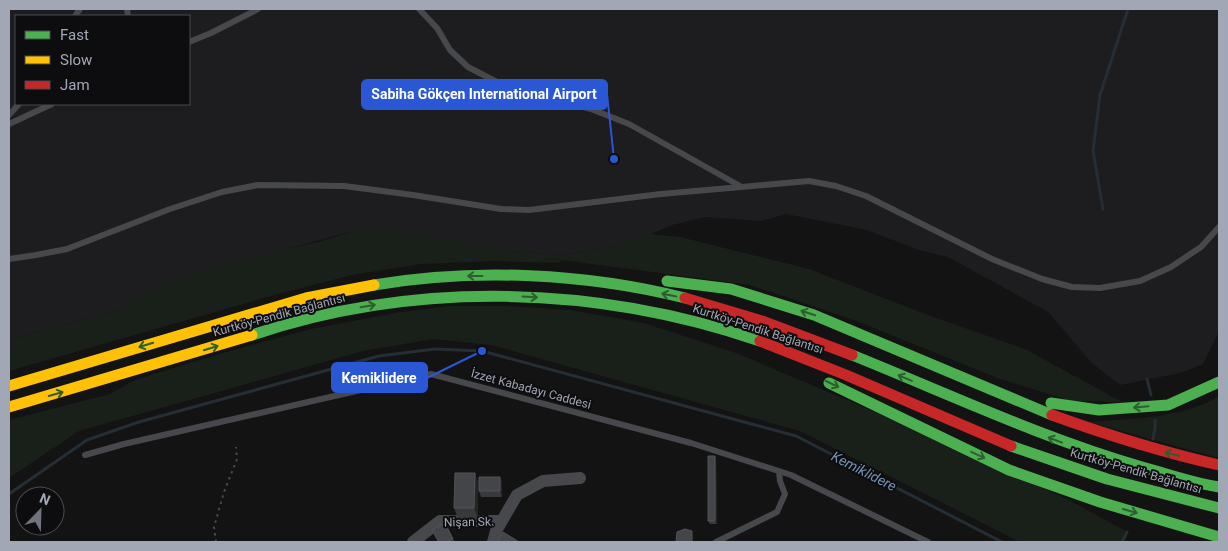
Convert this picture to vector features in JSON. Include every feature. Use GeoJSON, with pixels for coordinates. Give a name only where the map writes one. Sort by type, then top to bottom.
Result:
{"type":"FeatureCollection","features":[{"type":"Feature","properties":{"kind":"highway"},"geometry":{"type":"LineString","coordinates":[[577,278],[623,275],[731,289],[814,315],[1037,410],[1099,432],[1168,453],[1219,465]]}},
{"type":"Feature","properties":{"kind":"highway","name":"Kurtköy-Pendik Bağlantısı"},"geometry":{"type":"LineString","coordinates":[[9,386],[296,301],[334,292],[404,281],[467,276],[577,278],[638,288],[693,300],[762,320],[1084,451],[1219,488]]}},
{"type":"Feature","properties":{"kind":"highway","name":"Kurtköy-Pendik Bağlantısı"},"geometry":{"type":"LineString","coordinates":[[9,407],[292,323],[353,308],[464,296],[526,296],[579,300],[678,318],[743,336],[826,365],[1014,447],[1082,472],[1219,508]]}},
{"type":"Feature","properties":{"kind":"highway"},"geometry":{"type":"LineString","coordinates":[[840,326],[1028,396],[1062,406],[1099,410],[1168,405],[1219,382]]}},
{"type":"Feature","properties":{"kind":"highway"},"geometry":{"type":"LineString","coordinates":[[743,336],[813,374],[1009,470],[1100,502],[1219,537]]}},
{"type":"Feature","properties":{"kind":"highway"},"geometry":{"type":"LineString","coordinates":[[1198,530],[1219,532]]}},
{"type":"Feature","properties":{"kind":"street"},"geometry":{"type":"LineString","coordinates":[[493,542],[496,530],[517,495],[543,481],[580,478]]}},
{"type":"Feature","properties":{"kind":"street","name":"Nişan Sk."},"geometry":{"type":"LineString","coordinates":[[413,542],[440,521],[502,521]]}},
{"type":"Feature","properties":{"kind":"lane"},"geometry":{"type":"LineString","coordinates":[[190,42],[212,33],[258,9]]}},
{"type":"Feature","properties":{"kind":"lane"},"geometry":{"type":"LineString","coordinates":[[420,9],[437,28],[450,50],[468,67],[499,83],[591,109],[630,124],[741,186]]}},
{"type":"Feature","properties":{"kind":"lane"},"geometry":{"type":"LineString","coordinates":[[9,115],[18,105]]}},
{"type":"Feature","properties":{"kind":"lane"},"geometry":{"type":"LineString","coordinates":[[9,124],[50,105]]}},
{"type":"Feature","properties":{"kind":"lane"},"geometry":{"type":"LineString","coordinates":[[9,259],[67,249],[179,206],[222,192],[258,185],[344,186],[413,194],[501,209],[529,210],[741,186],[809,182],[836,186],[866,196],[992,259],[1042,279],[1072,286],[1100,288],[1140,281],[1171,267],[1201,247],[1219,227]]}},
{"type":"Feature","properties":{"kind":"lane","name":"İzzet Kabadayı Caddesi"},"geometry":{"type":"LineString","coordinates":[[85,455],[431,374],[691,443],[791,476],[928,542]]}},
{"type":"Feature","properties":{"kind":"lane"},"geometry":{"type":"LineString","coordinates":[[716,542],[777,512],[785,494],[779,472]]}},
{"type":"Feature","properties":{"kind":"path"},"geometry":{"type":"LineString","coordinates":[[216,542],[214,527],[224,492],[237,459],[236,447]]}},
{"type":"Feature","properties":{"kind":"shaded area"},"geometry":{"type":"Polygon","coordinates":[[[9,9],[1219,9],[1219,331],[1203,364],[1180,373],[1120,385],[1092,363],[1048,312],[948,257],[919,250],[867,230],[786,214],[761,221],[706,217],[672,225],[615,246],[563,255],[509,251],[357,230],[283,250],[144,293],[117,310],[9,340],[9,9]]]}},
{"type":"Feature","properties":{"kind":"shaded area"},"geometry":{"type":"Polygon","coordinates":[[[357,230],[393,230],[509,251],[563,255],[615,246],[651,234],[680,237],[809,269],[925,314],[1027,350],[1122,402],[1072,401],[1000,379],[854,320],[750,285],[562,260],[558,263],[494,261],[421,264],[352,275],[267,297],[9,371],[9,340],[117,310],[144,293],[207,267],[322,241],[357,230]]]}},
{"type":"Feature","properties":{"kind":"shaded area"},"geometry":{"type":"Polygon","coordinates":[[[448,306],[509,306],[570,310],[644,323],[736,353],[892,419],[1067,499],[1127,532],[1122,542],[1020,542],[800,431],[491,345],[433,339],[363,351],[79,431],[9,478],[9,420],[110,394],[135,380],[219,354],[311,329],[395,313],[448,306]]]}},
{"type":"Feature","properties":{"kind":"shaded area"},"geometry":{"type":"Polygon","coordinates":[[[1219,396],[1219,458],[1089,422],[1173,413],[1190,409],[1219,396]]]}},
{"type":"Feature","properties":{"kind":"building"},"geometry":{"type":"Polygon","coordinates":[[[708,456],[715,456],[715,521],[708,521],[708,456]]]}},
{"type":"Feature","properties":{"kind":"building"},"geometry":{"type":"Polygon","coordinates":[[[455,473],[475,473],[474,508],[454,508],[455,473]]]}},
{"type":"Feature","properties":{"kind":"building"},"geometry":{"type":"Polygon","coordinates":[[[479,477],[500,477],[500,491],[479,491],[479,477]]]}},
{"type":"Feature","properties":{"kind":"building"},"geometry":{"type":"Polygon","coordinates":[[[445,523],[453,539],[439,542],[432,530],[445,523]]]}},
{"type":"Feature","properties":{"kind":"building"},"geometry":{"type":"Polygon","coordinates":[[[685,529],[692,531],[692,542],[676,542],[677,532],[685,529]]]}},
{"type":"Feature","properties":{"kind":"building"},"geometry":{"type":"Polygon","coordinates":[[[503,532],[519,542],[497,542],[503,532]]]}},
{"type":"Feature","properties":{"kind":"waterway"},"geometry":{"type":"LineString","coordinates":[[1103,209],[1093,151],[1100,95],[1128,9]]}},
{"type":"Feature","properties":{"kind":"waterway","name":"Kemiklidere"},"geometry":{"type":"LineString","coordinates":[[9,494],[87,440],[139,422],[379,356],[435,349],[482,351],[796,436],[1002,542]]}},
{"type":"Feature","properties":{"kind":"waterway"},"geometry":{"type":"LineString","coordinates":[[1147,379],[1151,395]]}},
{"type":"Feature","properties":{"kind":"waterway"},"geometry":{"type":"LineString","coordinates":[[1153,439],[1155,420]]}},
{"type":"Feature","properties":{"kind":"waterway"},"geometry":{"type":"LineString","coordinates":[[1122,542],[1127,532]]}},
{"type":"Feature","properties":{"kind":"traffic: fast"},"geometry":{"type":"LineString","coordinates":[[374,285],[451,276],[530,276],[608,283],[685,298]]}},
{"type":"Feature","properties":{"kind":"traffic: fast"},"geometry":{"type":"LineString","coordinates":[[667,281],[731,289],[814,315],[1052,415]]}},
{"type":"Feature","properties":{"kind":"traffic: fast"},"geometry":{"type":"LineString","coordinates":[[252,335],[314,317],[378,305],[442,298],[506,296],[571,300],[635,309],[698,322],[760,341]]}},
{"type":"Feature","properties":{"kind":"traffic: fast"},"geometry":{"type":"LineString","coordinates":[[852,355],[1068,443],[1190,481],[1219,487]]}},
{"type":"Feature","properties":{"kind":"traffic: fast"},"geometry":{"type":"LineString","coordinates":[[1051,403],[1099,410],[1168,405],[1219,382]]}},
{"type":"Feature","properties":{"kind":"traffic: fast"},"geometry":{"type":"LineString","coordinates":[[829,383],[1009,470],[1100,502],[1219,537]]}},
{"type":"Feature","properties":{"kind":"traffic: fast"},"geometry":{"type":"LineString","coordinates":[[1011,446],[1107,479],[1219,508]]}},
{"type":"Feature","properties":{"kind":"traffic: slow"},"geometry":{"type":"LineString","coordinates":[[9,386],[306,298],[374,285]]}},
{"type":"Feature","properties":{"kind":"traffic: slow"},"geometry":{"type":"LineString","coordinates":[[9,407],[252,335]]}},
{"type":"Feature","properties":{"kind":"traffic: jam"},"geometry":{"type":"LineString","coordinates":[[685,298],[762,321],[852,355]]}},
{"type":"Feature","properties":{"kind":"traffic: jam"},"geometry":{"type":"LineString","coordinates":[[760,341],[846,375],[1011,446]]}},
{"type":"Feature","properties":{"kind":"traffic: jam"},"geometry":{"type":"LineString","coordinates":[[1052,415],[1135,443],[1219,465]]}},
{"type":"Feature","properties":{"kind":"place","name":"Sabiha Gökçen International Airport"},"geometry":{"type":"Point","coordinates":[614,159]}},
{"type":"Feature","properties":{"kind":"place","name":"Kemiklidere"},"geometry":{"type":"Point","coordinates":[482,351]}}]}
